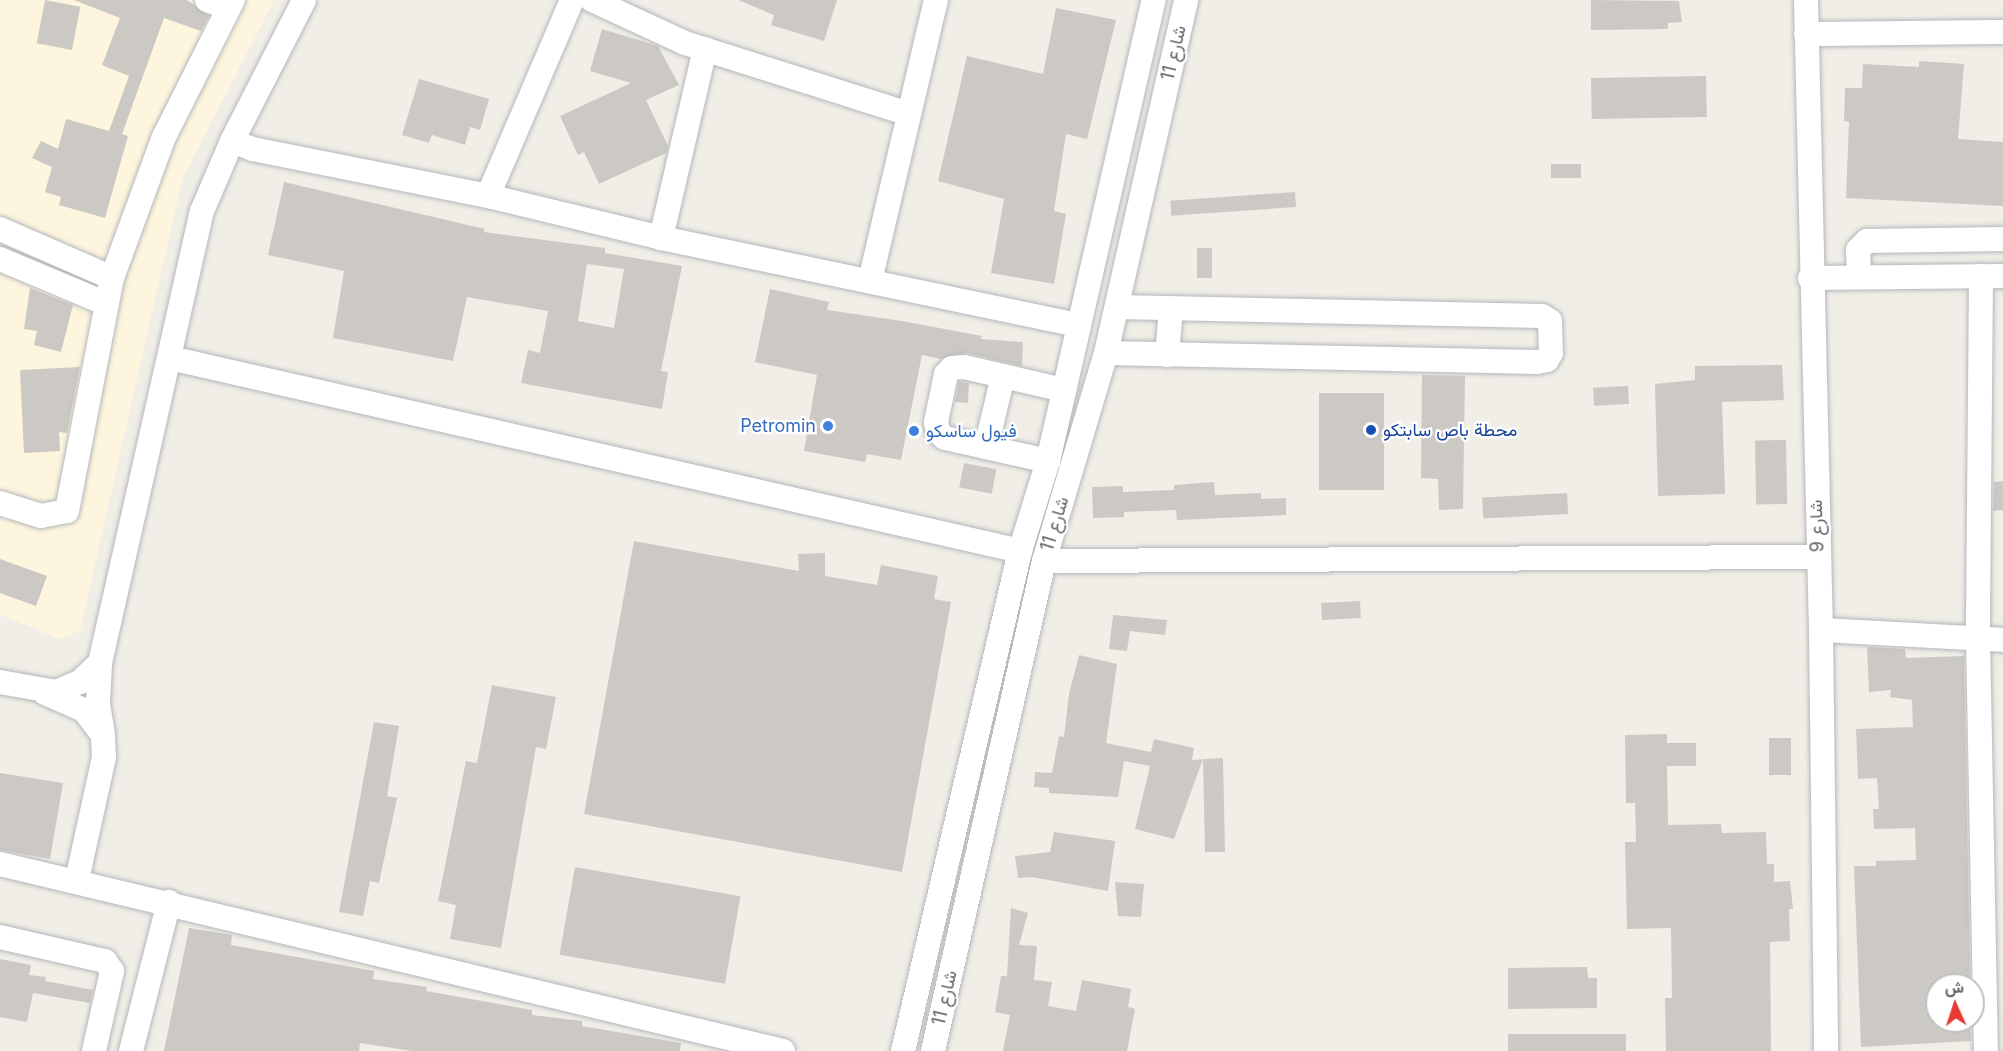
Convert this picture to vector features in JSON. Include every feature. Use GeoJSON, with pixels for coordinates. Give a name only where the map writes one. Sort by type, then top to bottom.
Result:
{"type":"FeatureCollection","features":[{"type":"Feature","properties":{"kind":"street"},"geometry":{"type":"LineString","coordinates":[[77,880],[104,757],[98,703],[100,663],[202,211],[232,141],[304,0]]}},
{"type":"Feature","properties":{"kind":"street"},"geometry":{"type":"LineString","coordinates":[[488,196],[572,0]]}},
{"type":"Feature","properties":{"kind":"street"},"geometry":{"type":"LineString","coordinates":[[592,0],[705,49],[909,114]]}},
{"type":"Feature","properties":{"kind":"street"},"geometry":{"type":"LineString","coordinates":[[870,281],[936,0]]}},
{"type":"Feature","properties":{"kind":"street","name":"شارع 11"},"geometry":{"type":"LineString","coordinates":[[903,1051],[1020,551],[1048,461],[1154,0]]}},
{"type":"Feature","properties":{"kind":"street","name":"شارع 11"},"geometry":{"type":"LineString","coordinates":[[933,1051],[1044,561],[1106,353],[1186,0]]}},
{"type":"Feature","properties":{"kind":"street","name":"شارع 9"},"geometry":{"type":"LineString","coordinates":[[1806,0],[1810,278],[1821,630],[1826,1051]]}},
{"type":"Feature","properties":{"kind":"street"},"geometry":{"type":"LineString","coordinates":[[0,503],[41,516],[67,511],[112,278],[154,159],[223,3]]}},
{"type":"Feature","properties":{"kind":"street"},"geometry":{"type":"LineString","coordinates":[[1806,34],[2003,32]]}},
{"type":"Feature","properties":{"kind":"street"},"geometry":{"type":"LineString","coordinates":[[661,238],[705,49]]}},
{"type":"Feature","properties":{"kind":"street"},"geometry":{"type":"LineString","coordinates":[[232,141],[253,150],[488,196],[661,238],[1079,325]]}},
{"type":"Feature","properties":{"kind":"street"},"geometry":{"type":"LineString","coordinates":[[0,229],[112,278]]}},
{"type":"Feature","properties":{"kind":"street"},"geometry":{"type":"LineString","coordinates":[[1859,277],[1858,250],[1867,241],[2003,239]]}},
{"type":"Feature","properties":{"kind":"street"},"geometry":{"type":"LineString","coordinates":[[0,259],[107,304]]}},
{"type":"Feature","properties":{"kind":"street"},"geometry":{"type":"LineString","coordinates":[[1810,278],[1992,276],[1978,639],[1992,1046]]}},
{"type":"Feature","properties":{"kind":"street"},"geometry":{"type":"LineString","coordinates":[[1106,353],[1537,362],[1547,360],[1551,353],[1551,321],[1542,316],[1117,307]]}},
{"type":"Feature","properties":{"kind":"street"},"geometry":{"type":"LineString","coordinates":[[1167,355],[1171,308]]}},
{"type":"Feature","properties":{"kind":"street"},"geometry":{"type":"LineString","coordinates":[[170,358],[1020,551]]}},
{"type":"Feature","properties":{"kind":"street"},"geometry":{"type":"LineString","coordinates":[[1048,461],[945,438],[938,432],[936,422],[946,375],[952,368],[964,367],[1064,390]]}},
{"type":"Feature","properties":{"kind":"street"},"geometry":{"type":"LineString","coordinates":[[986,447],[1003,376]]}},
{"type":"Feature","properties":{"kind":"street"},"geometry":{"type":"LineString","coordinates":[[1044,561],[1818,557]]}},
{"type":"Feature","properties":{"kind":"street"},"geometry":{"type":"LineString","coordinates":[[1821,630],[2003,640]]}},
{"type":"Feature","properties":{"kind":"street"},"geometry":{"type":"LineString","coordinates":[[39,692],[69,688],[100,663]]}},
{"type":"Feature","properties":{"kind":"street"},"geometry":{"type":"LineString","coordinates":[[0,682],[39,692],[84,710],[103,735]]}},
{"type":"Feature","properties":{"kind":"street"},"geometry":{"type":"LineString","coordinates":[[0,864],[169,902],[704,1043],[783,1051]]}},
{"type":"Feature","properties":{"kind":"street"},"geometry":{"type":"LineString","coordinates":[[131,1051],[169,902]]}},
{"type":"Feature","properties":{"kind":"street"},"geometry":{"type":"LineString","coordinates":[[0,937],[105,961],[112,971],[94,1051]]}},
{"type":"Feature","properties":{"kind":"shaded area"},"geometry":{"type":"Polygon","coordinates":[[[0,0],[274,0],[182,180],[80,631],[59,639],[0,614],[0,0]]]}},
{"type":"Feature","properties":{"kind":"building"},"geometry":{"type":"Polygon","coordinates":[[[45,0],[80,7],[72,50],[37,43],[45,0]]]}},
{"type":"Feature","properties":{"kind":"building"},"geometry":{"type":"Polygon","coordinates":[[[74,0],[187,0],[209,16],[201,31],[164,18],[122,134],[128,136],[105,218],[59,205],[61,197],[45,192],[52,167],[32,158],[41,141],[58,149],[66,119],[109,131],[129,76],[102,65],[120,18],[74,0]]]}},
{"type":"Feature","properties":{"kind":"building"},"geometry":{"type":"Polygon","coordinates":[[[738,0],[837,0],[824,41],[771,25],[774,15],[738,0]]]}},
{"type":"Feature","properties":{"kind":"building"},"geometry":{"type":"Polygon","coordinates":[[[1591,0],[1679,1],[1682,22],[1668,23],[1668,29],[1591,30],[1591,0]]]}},
{"type":"Feature","properties":{"kind":"building"},"geometry":{"type":"Polygon","coordinates":[[[1056,8],[1116,20],[1087,139],[1066,134],[1054,211],[1066,214],[1054,284],[991,273],[1004,199],[938,181],[967,56],[1043,74],[1056,8]]]}},
{"type":"Feature","properties":{"kind":"building"},"geometry":{"type":"Polygon","coordinates":[[[602,29],[658,46],[679,85],[646,100],[668,146],[666,153],[599,184],[584,152],[578,155],[560,116],[631,83],[590,71],[602,29]]]}},
{"type":"Feature","properties":{"kind":"building"},"geometry":{"type":"Polygon","coordinates":[[[1919,61],[1964,64],[1958,139],[2003,142],[2003,206],[1846,198],[1849,122],[1844,121],[1845,88],[1862,88],[1863,64],[1919,67],[1919,61]]]}},
{"type":"Feature","properties":{"kind":"building"},"geometry":{"type":"Polygon","coordinates":[[[1706,76],[1707,117],[1592,119],[1591,78],[1706,76]]]}},
{"type":"Feature","properties":{"kind":"building"},"geometry":{"type":"Polygon","coordinates":[[[419,79],[489,99],[480,130],[470,127],[465,145],[432,135],[429,143],[402,135],[419,79]]]}},
{"type":"Feature","properties":{"kind":"building"},"geometry":{"type":"Polygon","coordinates":[[[1551,164],[1581,164],[1581,178],[1551,178],[1551,164]]]}},
{"type":"Feature","properties":{"kind":"building"},"geometry":{"type":"Polygon","coordinates":[[[284,182],[485,229],[484,232],[605,248],[605,253],[682,266],[661,371],[668,372],[662,409],[521,383],[528,350],[540,353],[548,311],[467,297],[453,361],[333,338],[344,271],[268,255],[284,182]],[[587,264],[578,321],[614,328],[624,269],[587,264]]]}},
{"type":"Feature","properties":{"kind":"building"},"geometry":{"type":"Polygon","coordinates":[[[1295,192],[1296,207],[1171,216],[1170,201],[1295,192]]]}},
{"type":"Feature","properties":{"kind":"building"},"geometry":{"type":"Polygon","coordinates":[[[1197,248],[1212,248],[1212,278],[1197,278],[1197,248]]]}},
{"type":"Feature","properties":{"kind":"building"},"geometry":{"type":"Polygon","coordinates":[[[30,288],[73,305],[61,352],[34,345],[37,331],[24,329],[30,288]]]}},
{"type":"Feature","properties":{"kind":"building"},"geometry":{"type":"Polygon","coordinates":[[[770,289],[829,302],[827,310],[982,336],[981,339],[1023,342],[1022,366],[967,353],[941,359],[922,355],[901,460],[867,454],[865,462],[804,451],[817,375],[755,362],[770,289]]]}},
{"type":"Feature","properties":{"kind":"building"},"geometry":{"type":"Polygon","coordinates":[[[1782,365],[1784,400],[1722,402],[1725,494],[1658,496],[1655,384],[1695,380],[1695,366],[1782,365]]]}},
{"type":"Feature","properties":{"kind":"building"},"geometry":{"type":"Polygon","coordinates":[[[80,367],[67,433],[59,432],[60,451],[24,453],[20,370],[80,367]]]}},
{"type":"Feature","properties":{"kind":"building"},"geometry":{"type":"Polygon","coordinates":[[[1422,375],[1465,376],[1463,509],[1439,510],[1438,479],[1421,478],[1422,375]]]}},
{"type":"Feature","properties":{"kind":"building"},"geometry":{"type":"Polygon","coordinates":[[[959,382],[969,383],[968,403],[955,402],[959,382]]]}},
{"type":"Feature","properties":{"kind":"building"},"geometry":{"type":"Polygon","coordinates":[[[1628,386],[1629,404],[1594,406],[1593,388],[1628,386]]]}},
{"type":"Feature","properties":{"kind":"building"},"geometry":{"type":"Polygon","coordinates":[[[1319,393],[1384,393],[1384,490],[1319,490],[1319,393]]]}},
{"type":"Feature","properties":{"kind":"building"},"geometry":{"type":"Polygon","coordinates":[[[1786,440],[1787,504],[1756,505],[1755,441],[1786,440]]]}},
{"type":"Feature","properties":{"kind":"building"},"geometry":{"type":"Polygon","coordinates":[[[964,463],[996,469],[992,494],[959,488],[964,463]]]}},
{"type":"Feature","properties":{"kind":"building"},"geometry":{"type":"Polygon","coordinates":[[[2003,481],[2003,510],[1993,511],[1994,482],[2003,481]]]}},
{"type":"Feature","properties":{"kind":"building"},"geometry":{"type":"Polygon","coordinates":[[[1214,482],[1215,495],[1261,493],[1261,499],[1286,498],[1286,515],[1177,520],[1176,510],[1124,512],[1124,517],[1093,518],[1092,487],[1123,486],[1123,492],[1174,490],[1174,485],[1214,482]]]}},
{"type":"Feature","properties":{"kind":"building"},"geometry":{"type":"Polygon","coordinates":[[[1567,493],[1568,514],[1483,518],[1482,497],[1567,493]]]}},
{"type":"Feature","properties":{"kind":"building"},"geometry":{"type":"Polygon","coordinates":[[[634,541],[799,571],[798,554],[825,553],[825,576],[877,585],[881,565],[938,576],[934,599],[951,602],[902,872],[584,814],[634,541]]]}},
{"type":"Feature","properties":{"kind":"building"},"geometry":{"type":"Polygon","coordinates":[[[0,559],[47,576],[36,606],[0,593],[0,559]]]}},
{"type":"Feature","properties":{"kind":"building"},"geometry":{"type":"Polygon","coordinates":[[[1360,601],[1361,618],[1322,620],[1321,603],[1360,601]]]}},
{"type":"Feature","properties":{"kind":"building"},"geometry":{"type":"Polygon","coordinates":[[[1113,615],[1167,620],[1165,635],[1130,631],[1127,651],[1109,649],[1113,615]]]}},
{"type":"Feature","properties":{"kind":"building"},"geometry":{"type":"Polygon","coordinates":[[[1867,647],[1905,649],[1906,658],[1964,656],[1970,973],[1925,973],[1925,1033],[1971,1033],[1971,1041],[1861,1047],[1854,866],[1876,866],[1876,861],[1916,860],[1915,828],[1874,829],[1873,809],[1879,809],[1877,778],[1858,779],[1856,729],[1913,727],[1912,700],[1890,697],[1891,690],[1869,692],[1867,647]]]}},
{"type":"Feature","properties":{"kind":"building"},"geometry":{"type":"Polygon","coordinates":[[[1079,655],[1117,664],[1106,743],[1151,752],[1154,739],[1194,748],[1192,760],[1203,759],[1174,839],[1135,829],[1150,766],[1124,761],[1118,797],[1049,793],[1049,788],[1034,787],[1035,772],[1052,773],[1059,736],[1064,737],[1069,694],[1079,655]]]}},
{"type":"Feature","properties":{"kind":"building"},"geometry":{"type":"Polygon","coordinates":[[[492,685],[556,697],[546,749],[536,747],[501,948],[450,939],[456,905],[438,901],[466,761],[477,763],[492,685]]]}},
{"type":"Feature","properties":{"kind":"building"},"geometry":{"type":"Polygon","coordinates":[[[374,722],[399,726],[387,796],[397,798],[379,883],[370,881],[363,916],[339,912],[374,722]]]}},
{"type":"Feature","properties":{"kind":"building"},"geometry":{"type":"Polygon","coordinates":[[[1667,734],[1667,743],[1696,743],[1696,766],[1667,766],[1668,825],[1721,824],[1722,833],[1766,832],[1767,864],[1774,864],[1774,882],[1790,881],[1793,909],[1789,909],[1790,941],[1770,942],[1771,1051],[1666,1051],[1665,998],[1672,998],[1671,928],[1627,929],[1625,842],[1636,842],[1635,803],[1626,803],[1625,735],[1667,734]]]}},
{"type":"Feature","properties":{"kind":"building"},"geometry":{"type":"Polygon","coordinates":[[[1769,738],[1791,738],[1791,775],[1769,775],[1769,738]]]}},
{"type":"Feature","properties":{"kind":"building"},"geometry":{"type":"Polygon","coordinates":[[[1223,758],[1225,852],[1205,852],[1203,759],[1223,758]]]}},
{"type":"Feature","properties":{"kind":"building"},"geometry":{"type":"Polygon","coordinates":[[[0,773],[63,783],[50,859],[0,850],[0,773]]]}},
{"type":"Feature","properties":{"kind":"building"},"geometry":{"type":"Polygon","coordinates":[[[1054,832],[1115,841],[1108,891],[1032,877],[1018,878],[1015,856],[1050,852],[1054,832]]]}},
{"type":"Feature","properties":{"kind":"building"},"geometry":{"type":"Polygon","coordinates":[[[575,867],[740,896],[725,984],[560,955],[575,867]]]}},
{"type":"Feature","properties":{"kind":"building"},"geometry":{"type":"Polygon","coordinates":[[[1115,882],[1144,884],[1141,917],[1118,916],[1115,882]]]}},
{"type":"Feature","properties":{"kind":"building"},"geometry":{"type":"Polygon","coordinates":[[[1011,908],[1028,913],[1019,945],[1037,946],[1034,980],[1052,982],[1048,1006],[1076,1011],[1082,980],[1131,989],[1128,1007],[1135,1009],[1127,1051],[1003,1051],[1010,1015],[995,1012],[1001,976],[1007,976],[1011,908]]]}},
{"type":"Feature","properties":{"kind":"building"},"geometry":{"type":"Polygon","coordinates":[[[189,928],[232,935],[231,945],[374,971],[373,979],[427,987],[426,991],[532,1010],[532,1015],[582,1021],[582,1026],[681,1043],[680,1051],[412,1051],[360,1043],[359,1051],[164,1051],[189,928]]]}},
{"type":"Feature","properties":{"kind":"building"},"geometry":{"type":"Polygon","coordinates":[[[0,959],[31,965],[29,975],[46,977],[45,981],[93,990],[90,1003],[33,993],[27,1022],[0,1017],[0,959]]]}},
{"type":"Feature","properties":{"kind":"building"},"geometry":{"type":"Polygon","coordinates":[[[1587,967],[1588,978],[1597,978],[1597,1008],[1508,1009],[1508,968],[1587,967]]]}},
{"type":"Feature","properties":{"kind":"building"},"geometry":{"type":"Polygon","coordinates":[[[1508,1034],[1626,1034],[1626,1051],[1508,1051],[1508,1034]]]}},
{"type":"Feature","properties":{"kind":"place","name":"Petromin"},"geometry":{"type":"Point","coordinates":[828,426]}},
{"type":"Feature","properties":{"kind":"place","name":"محطة باص سابتكو"},"geometry":{"type":"Point","coordinates":[1371,430]}},
{"type":"Feature","properties":{"kind":"place","name":"فيول ساسكو"},"geometry":{"type":"Point","coordinates":[914,431]}}]}
